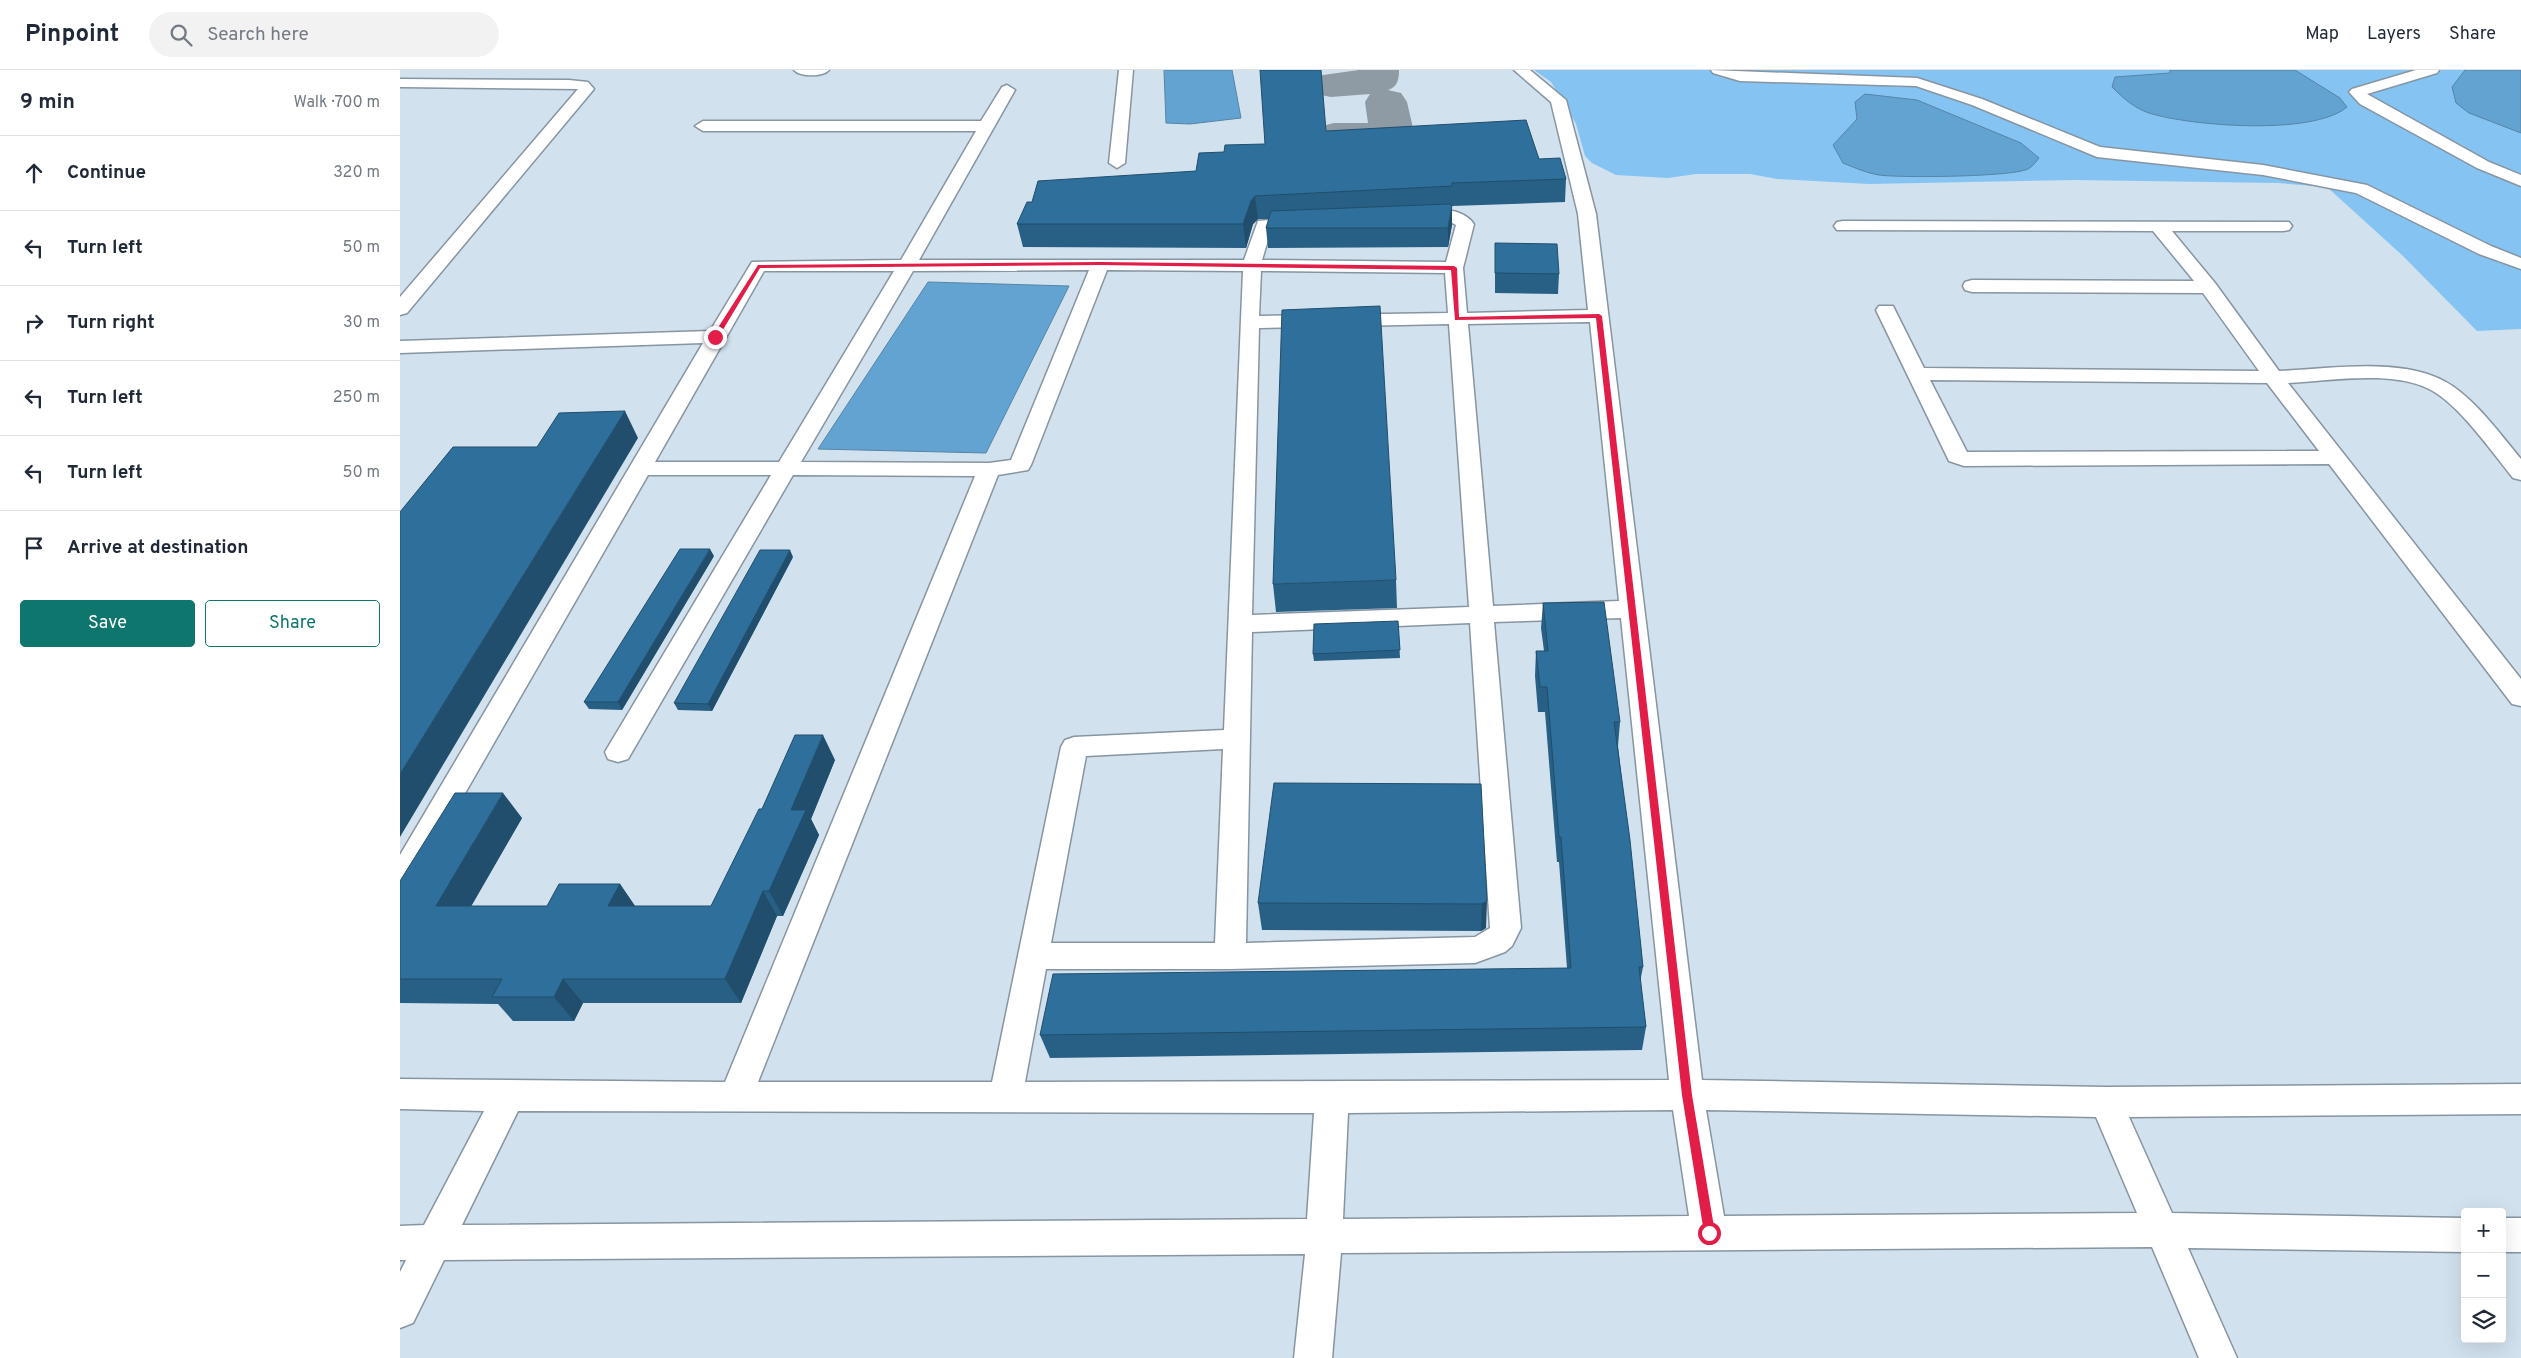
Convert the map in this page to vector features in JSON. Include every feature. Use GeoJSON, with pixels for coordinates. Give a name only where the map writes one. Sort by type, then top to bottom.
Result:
{"type":"FeatureCollection","features":[{"type":"Feature","properties":{"kind":"street"},"geometry":{"type":"LineString","coordinates":[[801,70],[822,70]]}},
{"type":"Feature","properties":{"kind":"street"},"geometry":{"type":"LineString","coordinates":[[1117,163],[1126,70]]}},
{"type":"Feature","properties":{"kind":"street"},"geometry":{"type":"LineString","coordinates":[[1521,70],[1558,100],[1587,214],[1687,1095],[1709,1233]]}},
{"type":"Feature","properties":{"kind":"street"},"geometry":{"type":"LineString","coordinates":[[1718,70],[1740,77],[1917,82],[1977,102],[2097,152],[2263,170],[2361,188],[2485,250],[2521,264]]}},
{"type":"Feature","properties":{"kind":"street"},"geometry":{"type":"LineString","coordinates":[[2432,70],[2357,92],[2365,101],[2483,165],[2521,181]]}},
{"type":"Feature","properties":{"kind":"street"},"geometry":{"type":"LineString","coordinates":[[400,83],[568,84],[583,86],[586,89],[400,309]]}},
{"type":"Feature","properties":{"kind":"street"},"geometry":{"type":"LineString","coordinates":[[703,126],[986,126]]}},
{"type":"Feature","properties":{"kind":"street"},"geometry":{"type":"LineString","coordinates":[[1033,956],[1230,956],[1475,950],[1491,946],[1502,938],[1506,928],[1454,268],[1464,224],[1460,219],[1452,216],[1402,218]]}},
{"type":"Feature","properties":{"kind":"street"},"geometry":{"type":"LineString","coordinates":[[1230,956],[1252,265],[1264,225],[1323,221]]}},
{"type":"Feature","properties":{"kind":"street"},"geometry":{"type":"LineString","coordinates":[[1842,226],[2283,226]]}},
{"type":"Feature","properties":{"kind":"street"},"geometry":{"type":"LineString","coordinates":[[2160,227],[2208,287],[2273,377],[2521,697]]}},
{"type":"Feature","properties":{"kind":"street"},"geometry":{"type":"LineString","coordinates":[[639,468],[989,470],[1020,465],[1100,264]]}},
{"type":"Feature","properties":{"kind":"street"},"geometry":{"type":"LineString","coordinates":[[400,881],[758,266],[1100,264],[1454,268]]}},
{"type":"Feature","properties":{"kind":"street"},"geometry":{"type":"LineString","coordinates":[[1972,286],[2208,287]]}},
{"type":"Feature","properties":{"kind":"street"},"geometry":{"type":"LineString","coordinates":[[1886,310],[1957,456],[1964,459],[2334,456]]}},
{"type":"Feature","properties":{"kind":"street"},"geometry":{"type":"LineString","coordinates":[[1249,322],[1599,316]]}},
{"type":"Feature","properties":{"kind":"street"},"geometry":{"type":"LineString","coordinates":[[400,347],[715,337]]}},
{"type":"Feature","properties":{"kind":"street"},"geometry":{"type":"LineString","coordinates":[[1917,374],[2273,377],[2392,375],[2425,380],[2439,386],[2464,409],[2521,473]]}},
{"type":"Feature","properties":{"kind":"street"},"geometry":{"type":"LineString","coordinates":[[736,1096],[989,470]]}},
{"type":"Feature","properties":{"kind":"street"},"geometry":{"type":"LineString","coordinates":[[1240,624],[1632,609]]}},
{"type":"Feature","properties":{"kind":"street"},"geometry":{"type":"LineString","coordinates":[[1006,1096],[1074,747],[1237,739]]}},
{"type":"Feature","properties":{"kind":"street"},"geometry":{"type":"LineString","coordinates":[[400,1094],[509,1096],[1332,1098],[1687,1095],[2106,1102],[2521,1099]]}},
{"type":"Feature","properties":{"kind":"street"},"geometry":{"type":"LineString","coordinates":[[400,1310],[416,1243],[509,1096]]}},
{"type":"Feature","properties":{"kind":"street"},"geometry":{"type":"LineString","coordinates":[[1313,1358],[1324,1236],[1332,1098]]}},
{"type":"Feature","properties":{"kind":"street"},"geometry":{"type":"LineString","coordinates":[[2106,1102],[2218,1358]]}},
{"type":"Feature","properties":{"kind":"street"},"geometry":{"type":"LineString","coordinates":[[416,1243],[2162,1230],[2461,1234]]}},
{"type":"Feature","properties":{"kind":"street"},"geometry":{"type":"LineString","coordinates":[[2506,1235],[2521,1235]]}},
{"type":"Feature","properties":{"kind":"lane"},"geometry":{"type":"LineString","coordinates":[[618,752],[907,265],[1007,90]]}},
{"type":"Feature","properties":{"kind":"shaded area"},"geometry":{"type":"Polygon","coordinates":[[[1164,70],[1232,70],[1241,118],[1190,124],[1166,123],[1164,70]]]}},
{"type":"Feature","properties":{"kind":"shaded area"},"geometry":{"type":"Polygon","coordinates":[[[1534,70],[2521,70],[2521,329],[2477,331],[2403,256],[2327,187],[2278,183],[2075,180],[1869,184],[1777,179],[1750,174],[1696,174],[1668,178],[1616,175],[1592,163],[1585,156],[1576,124],[1564,102],[1551,82],[1534,70]]]}},
{"type":"Feature","properties":{"kind":"shaded area"},"geometry":{"type":"Polygon","coordinates":[[[2170,70],[2295,70],[2340,98],[2347,107],[2330,116],[2307,122],[2280,125],[2251,126],[2192,122],[2149,113],[2129,102],[2112,87],[2115,77],[2170,73],[2170,70]]]}},
{"type":"Feature","properties":{"kind":"shaded area"},"geometry":{"type":"Polygon","coordinates":[[[2465,70],[2521,70],[2521,133],[2469,113],[2456,103],[2452,87],[2465,70]]]}},
{"type":"Feature","properties":{"kind":"shaded area"},"geometry":{"type":"Polygon","coordinates":[[[1865,94],[1917,100],[2021,143],[2039,158],[2028,169],[2001,174],[1931,177],[1891,176],[1861,170],[1843,163],[1833,145],[1857,119],[1855,102],[1865,94]]]}},
{"type":"Feature","properties":{"kind":"shaded area"},"geometry":{"type":"Polygon","coordinates":[[[928,282],[1069,286],[986,453],[818,449],[928,282]]]}},
{"type":"Feature","properties":{"kind":"building"},"geometry":{"type":"Polygon","coordinates":[[[1260,70],[1321,70],[1326,131],[1526,120],[1539,159],[1560,158],[1566,179],[1452,183],[1452,186],[1255,196],[1251,201],[1243,224],[1017,224],[1027,202],[1032,202],[1038,181],[1196,171],[1199,153],[1224,152],[1225,145],[1265,144],[1260,70]]]}},
{"type":"Feature","properties":{"kind":"building"},"geometry":{"type":"Polygon","coordinates":[[[1452,205],[1448,228],[1266,228],[1271,211],[1452,205]]]}},
{"type":"Feature","properties":{"kind":"building"},"geometry":{"type":"Polygon","coordinates":[[[1495,243],[1557,244],[1559,274],[1495,273],[1495,243]]]}},
{"type":"Feature","properties":{"kind":"building"},"geometry":{"type":"Polygon","coordinates":[[[1380,306],[1396,580],[1273,584],[1282,310],[1380,306]]]}},
{"type":"Feature","properties":{"kind":"building"},"geometry":{"type":"Polygon","coordinates":[[[625,411],[400,774],[400,512],[453,447],[537,447],[559,413],[625,411]]]}},
{"type":"Feature","properties":{"kind":"building"},"geometry":{"type":"Polygon","coordinates":[[[680,549],[710,549],[618,702],[584,702],[680,549]]]}},
{"type":"Feature","properties":{"kind":"building"},"geometry":{"type":"Polygon","coordinates":[[[760,550],[790,550],[708,704],[674,703],[760,550]]]}},
{"type":"Feature","properties":{"kind":"building"},"geometry":{"type":"Polygon","coordinates":[[[1604,602],[1620,722],[1614,722],[1630,840],[1643,967],[1639,967],[1646,1027],[1040,1035],[1053,974],[1571,968],[1547,687],[1540,687],[1536,651],[1548,651],[1543,603],[1604,602]]]}},
{"type":"Feature","properties":{"kind":"building"},"geometry":{"type":"Polygon","coordinates":[[[1398,621],[1400,650],[1313,654],[1314,624],[1398,621]]]}},
{"type":"Feature","properties":{"kind":"building"},"geometry":{"type":"Polygon","coordinates":[[[795,735],[823,735],[791,810],[806,810],[769,891],[763,891],[725,979],[563,979],[554,997],[492,997],[502,979],[400,979],[400,881],[455,793],[503,793],[436,906],[547,906],[559,884],[620,884],[608,906],[711,906],[759,809],[762,809],[795,735]]]}},
{"type":"Feature","properties":{"kind":"building"},"geometry":{"type":"Polygon","coordinates":[[[1274,783],[1481,784],[1487,901],[1482,904],[1258,903],[1274,783]]]}},
{"type":"Feature","properties":{"kind":"taxiway"},"geometry":{"type":"LineString","coordinates":[[1331,85],[1378,80],[1379,70]]}},
{"type":"Feature","properties":{"kind":"taxiway"},"geometry":{"type":"LineString","coordinates":[[1334,136],[1371,136],[1385,132],[1391,128],[1386,102]]}},
{"type":"Feature","properties":{"kind":"route"},"geometry":{"type":"LineString","coordinates":[[715,337],[758,266],[1100,264],[1454,268],[1457,319],[1599,316],[1687,1095],[1709,1233]]}}]}
